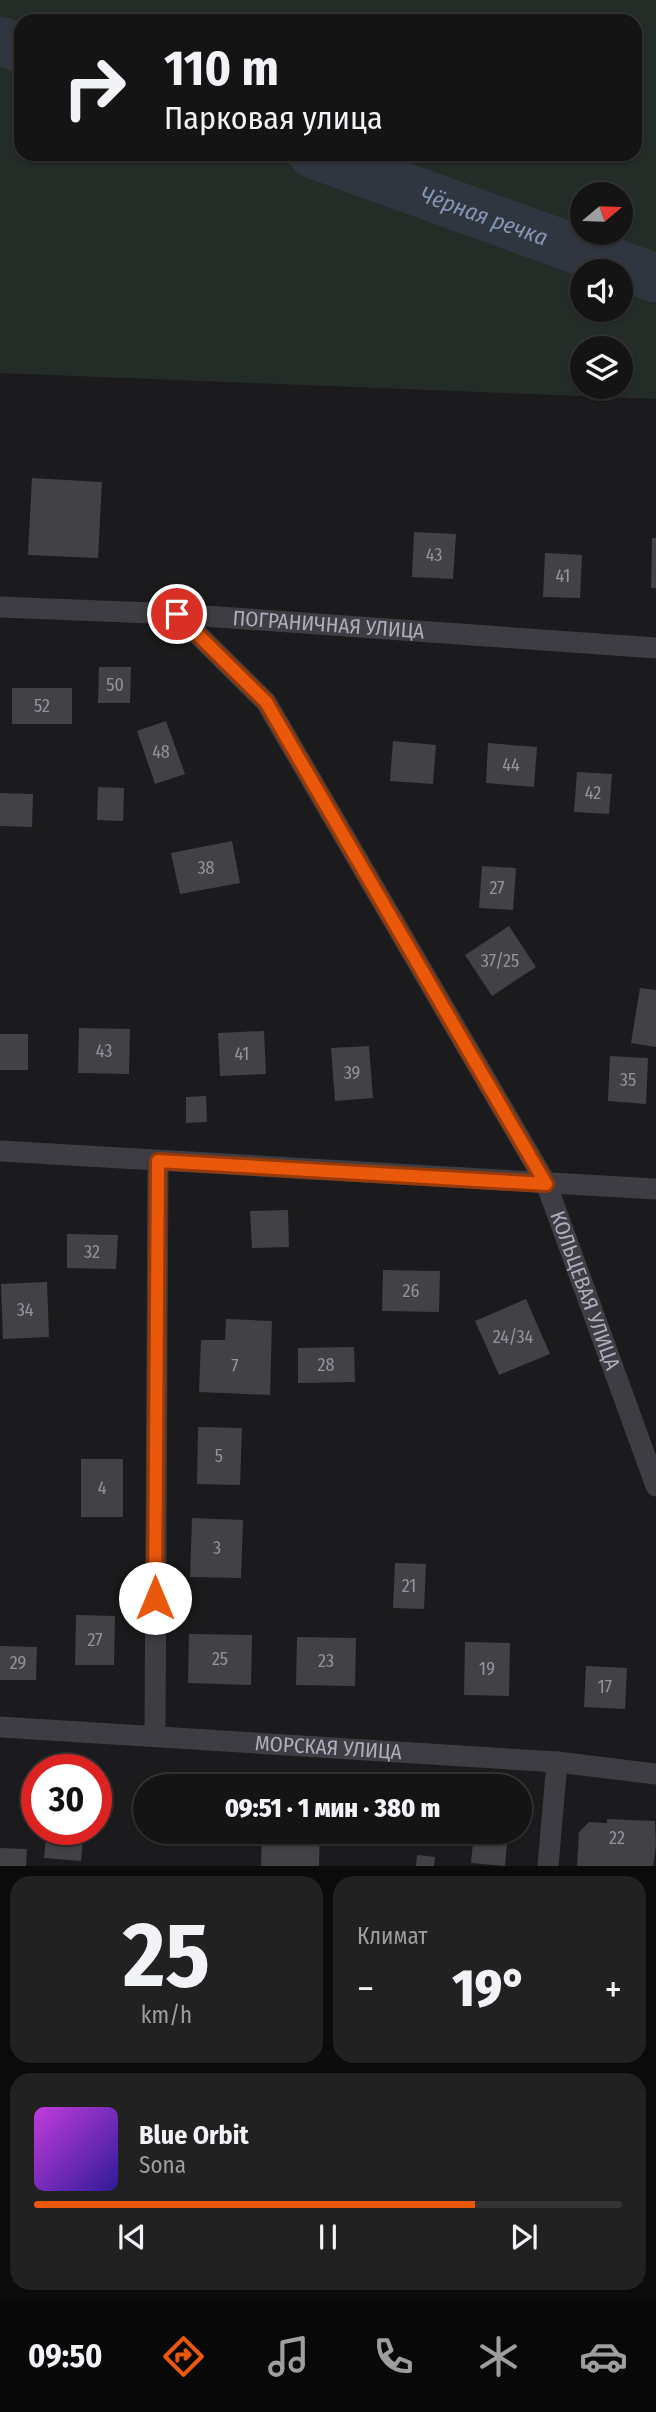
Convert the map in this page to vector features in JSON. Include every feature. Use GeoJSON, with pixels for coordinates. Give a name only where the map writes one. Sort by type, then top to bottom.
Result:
{"type":"FeatureCollection","features":[{"type":"Feature","properties":{"kind":"street","name":"ПОГРАНИЧНАЯ УЛИЦА"},"geometry":{"type":"LineString","coordinates":[[0,607],[177,614],[656,648]]}},
{"type":"Feature","properties":{"kind":"street","name":"КОЛЬЦЕВАЯ УЛИЦА"},"geometry":{"type":"LineString","coordinates":[[177,614],[266,702],[546,1184],[656,1486]]}},
{"type":"Feature","properties":{"kind":"street"},"geometry":{"type":"LineString","coordinates":[[0,1152],[656,1189]]}},
{"type":"Feature","properties":{"kind":"street"},"geometry":{"type":"LineString","coordinates":[[155,1735],[158,1161]]}},
{"type":"Feature","properties":{"kind":"street","name":"МОРСКАЯ УЛИЦА"},"geometry":{"type":"LineString","coordinates":[[0,1727],[557,1762],[656,1774]]}},
{"type":"Feature","properties":{"kind":"street"},"geometry":{"type":"LineString","coordinates":[[548,1866],[557,1762]]}},
{"type":"Feature","properties":{"kind":"shaded area"},"geometry":{"type":"Polygon","coordinates":[[[0,0],[656,0],[656,399],[633,398],[633,336],[570,336],[570,396],[0,373],[0,0]]]}},
{"type":"Feature","properties":{"kind":"building"},"geometry":{"type":"Polygon","coordinates":[[[32,478],[102,482],[98,558],[28,555],[32,478]]]}},
{"type":"Feature","properties":{"kind":"building"},"geometry":{"type":"Polygon","coordinates":[[[414,532],[456,534],[453,579],[412,577],[414,532]]]}},
{"type":"Feature","properties":{"kind":"building"},"geometry":{"type":"Polygon","coordinates":[[[652,538],[656,538],[656,588],[651,588],[652,538]]]}},
{"type":"Feature","properties":{"kind":"building"},"geometry":{"type":"Polygon","coordinates":[[[545,553],[582,555],[580,598],[543,597],[545,553]]]}},
{"type":"Feature","properties":{"kind":"building"},"geometry":{"type":"Polygon","coordinates":[[[99,667],[131,667],[130,703],[98,703],[99,667]]]}},
{"type":"Feature","properties":{"kind":"building"},"geometry":{"type":"Polygon","coordinates":[[[12,688],[72,688],[72,724],[12,724],[12,688]]]}},
{"type":"Feature","properties":{"kind":"building"},"geometry":{"type":"Polygon","coordinates":[[[166,721],[185,774],[155,784],[137,731],[166,721]]]}},
{"type":"Feature","properties":{"kind":"building"},"geometry":{"type":"Polygon","coordinates":[[[393,741],[436,745],[433,784],[390,781],[393,741]]]}},
{"type":"Feature","properties":{"kind":"building"},"geometry":{"type":"Polygon","coordinates":[[[488,743],[537,747],[534,787],[486,783],[488,743]]]}},
{"type":"Feature","properties":{"kind":"building"},"geometry":{"type":"Polygon","coordinates":[[[577,772],[612,774],[609,814],[574,812],[577,772]]]}},
{"type":"Feature","properties":{"kind":"building"},"geometry":{"type":"Polygon","coordinates":[[[98,787],[124,788],[123,821],[97,820],[98,787]]]}},
{"type":"Feature","properties":{"kind":"building"},"geometry":{"type":"Polygon","coordinates":[[[0,793],[33,794],[32,827],[0,826],[0,793]]]}},
{"type":"Feature","properties":{"kind":"building"},"geometry":{"type":"Polygon","coordinates":[[[232,841],[240,883],[180,894],[171,853],[232,841]]]}},
{"type":"Feature","properties":{"kind":"building"},"geometry":{"type":"Polygon","coordinates":[[[482,866],[516,868],[513,910],[479,908],[482,866]]]}},
{"type":"Feature","properties":{"kind":"building"},"geometry":{"type":"Polygon","coordinates":[[[509,926],[536,967],[492,996],[465,955],[509,926]]]}},
{"type":"Feature","properties":{"kind":"building"},"geometry":{"type":"Polygon","coordinates":[[[640,988],[656,990],[656,1047],[631,1043],[640,988]]]}},
{"type":"Feature","properties":{"kind":"building"},"geometry":{"type":"Polygon","coordinates":[[[79,1028],[130,1029],[129,1074],[78,1073],[79,1028]]]}},
{"type":"Feature","properties":{"kind":"building"},"geometry":{"type":"Polygon","coordinates":[[[264,1031],[266,1074],[220,1076],[218,1033],[264,1031]]]}},
{"type":"Feature","properties":{"kind":"building"},"geometry":{"type":"Polygon","coordinates":[[[0,1034],[28,1034],[28,1070],[0,1070],[0,1034]]]}},
{"type":"Feature","properties":{"kind":"building"},"geometry":{"type":"Polygon","coordinates":[[[369,1046],[373,1098],[335,1101],[331,1048],[369,1046]]]}},
{"type":"Feature","properties":{"kind":"building"},"geometry":{"type":"Polygon","coordinates":[[[610,1056],[648,1058],[646,1104],[608,1101],[610,1056]]]}},
{"type":"Feature","properties":{"kind":"building"},"geometry":{"type":"Polygon","coordinates":[[[206,1096],[207,1122],[186,1123],[186,1097],[206,1096]]]}},
{"type":"Feature","properties":{"kind":"building"},"geometry":{"type":"Polygon","coordinates":[[[288,1210],[289,1247],[252,1248],[250,1211],[288,1210]]]}},
{"type":"Feature","properties":{"kind":"building"},"geometry":{"type":"Polygon","coordinates":[[[67,1234],[118,1235],[116,1269],[67,1268],[67,1234]]]}},
{"type":"Feature","properties":{"kind":"building"},"geometry":{"type":"Polygon","coordinates":[[[383,1270],[440,1271],[439,1312],[382,1311],[383,1270]]]}},
{"type":"Feature","properties":{"kind":"building"},"geometry":{"type":"Polygon","coordinates":[[[47,1282],[49,1337],[3,1339],[1,1284],[47,1282]]]}},
{"type":"Feature","properties":{"kind":"building"},"geometry":{"type":"Polygon","coordinates":[[[526,1299],[550,1354],[499,1375],[475,1321],[526,1299]]]}},
{"type":"Feature","properties":{"kind":"building"},"geometry":{"type":"Polygon","coordinates":[[[226,1319],[272,1321],[270,1395],[199,1392],[201,1340],[225,1340],[226,1319]]]}},
{"type":"Feature","properties":{"kind":"building"},"geometry":{"type":"Polygon","coordinates":[[[354,1347],[355,1382],[298,1383],[298,1348],[354,1347]]]}},
{"type":"Feature","properties":{"kind":"building"},"geometry":{"type":"Polygon","coordinates":[[[198,1427],[242,1428],[240,1485],[197,1484],[198,1427]]]}},
{"type":"Feature","properties":{"kind":"building"},"geometry":{"type":"Polygon","coordinates":[[[81,1459],[123,1459],[123,1517],[81,1517],[81,1459]]]}},
{"type":"Feature","properties":{"kind":"building"},"geometry":{"type":"Polygon","coordinates":[[[192,1518],[243,1520],[241,1578],[190,1577],[192,1518]]]}},
{"type":"Feature","properties":{"kind":"building"},"geometry":{"type":"Polygon","coordinates":[[[395,1563],[426,1564],[424,1609],[393,1608],[395,1563]]]}},
{"type":"Feature","properties":{"kind":"building"},"geometry":{"type":"Polygon","coordinates":[[[76,1615],[115,1616],[114,1665],[75,1665],[76,1615]]]}},
{"type":"Feature","properties":{"kind":"building"},"geometry":{"type":"Polygon","coordinates":[[[189,1634],[252,1635],[251,1685],[188,1683],[189,1634]]]}},
{"type":"Feature","properties":{"kind":"building"},"geometry":{"type":"Polygon","coordinates":[[[297,1637],[356,1638],[355,1686],[296,1685],[297,1637]]]}},
{"type":"Feature","properties":{"kind":"building"},"geometry":{"type":"Polygon","coordinates":[[[465,1642],[510,1643],[509,1696],[464,1695],[465,1642]]]}},
{"type":"Feature","properties":{"kind":"building"},"geometry":{"type":"Polygon","coordinates":[[[0,1646],[37,1647],[36,1680],[0,1680],[0,1646]]]}},
{"type":"Feature","properties":{"kind":"building"},"geometry":{"type":"Polygon","coordinates":[[[586,1666],[627,1668],[625,1709],[584,1707],[586,1666]]]}},
{"type":"Feature","properties":{"kind":"building"},"geometry":{"type":"Polygon","coordinates":[[[607,1819],[655,1821],[653,1866],[577,1866],[579,1832],[589,1822],[607,1823],[607,1819]]]}},
{"type":"Feature","properties":{"kind":"building"},"geometry":{"type":"Polygon","coordinates":[[[262,1844],[320,1844],[319,1866],[261,1866],[262,1844]]]}},
{"type":"Feature","properties":{"kind":"building"},"geometry":{"type":"Polygon","coordinates":[[[473,1844],[507,1844],[505,1866],[471,1863],[473,1844]]]}},
{"type":"Feature","properties":{"kind":"building"},"geometry":{"type":"Polygon","coordinates":[[[45,1845],[82,1845],[81,1861],[44,1858],[45,1845]]]}},
{"type":"Feature","properties":{"kind":"building"},"geometry":{"type":"Polygon","coordinates":[[[0,1848],[27,1849],[26,1866],[0,1866],[0,1848]]]}},
{"type":"Feature","properties":{"kind":"building"},"geometry":{"type":"Polygon","coordinates":[[[417,1855],[435,1857],[434,1866],[416,1866],[417,1855]]]}},
{"type":"Feature","properties":{"kind":"waterway","name":"Чёрная речка"},"geometry":{"type":"LineString","coordinates":[[0,41],[14,46]]}},
{"type":"Feature","properties":{"kind":"waterway","name":"Чёрная речка"},"geometry":{"type":"LineString","coordinates":[[332,161],[656,278]]}},
{"type":"Feature","properties":{"kind":"route"},"geometry":{"type":"LineString","coordinates":[[155,1598],[158,1161],[546,1184],[266,702],[177,614]]}}]}
